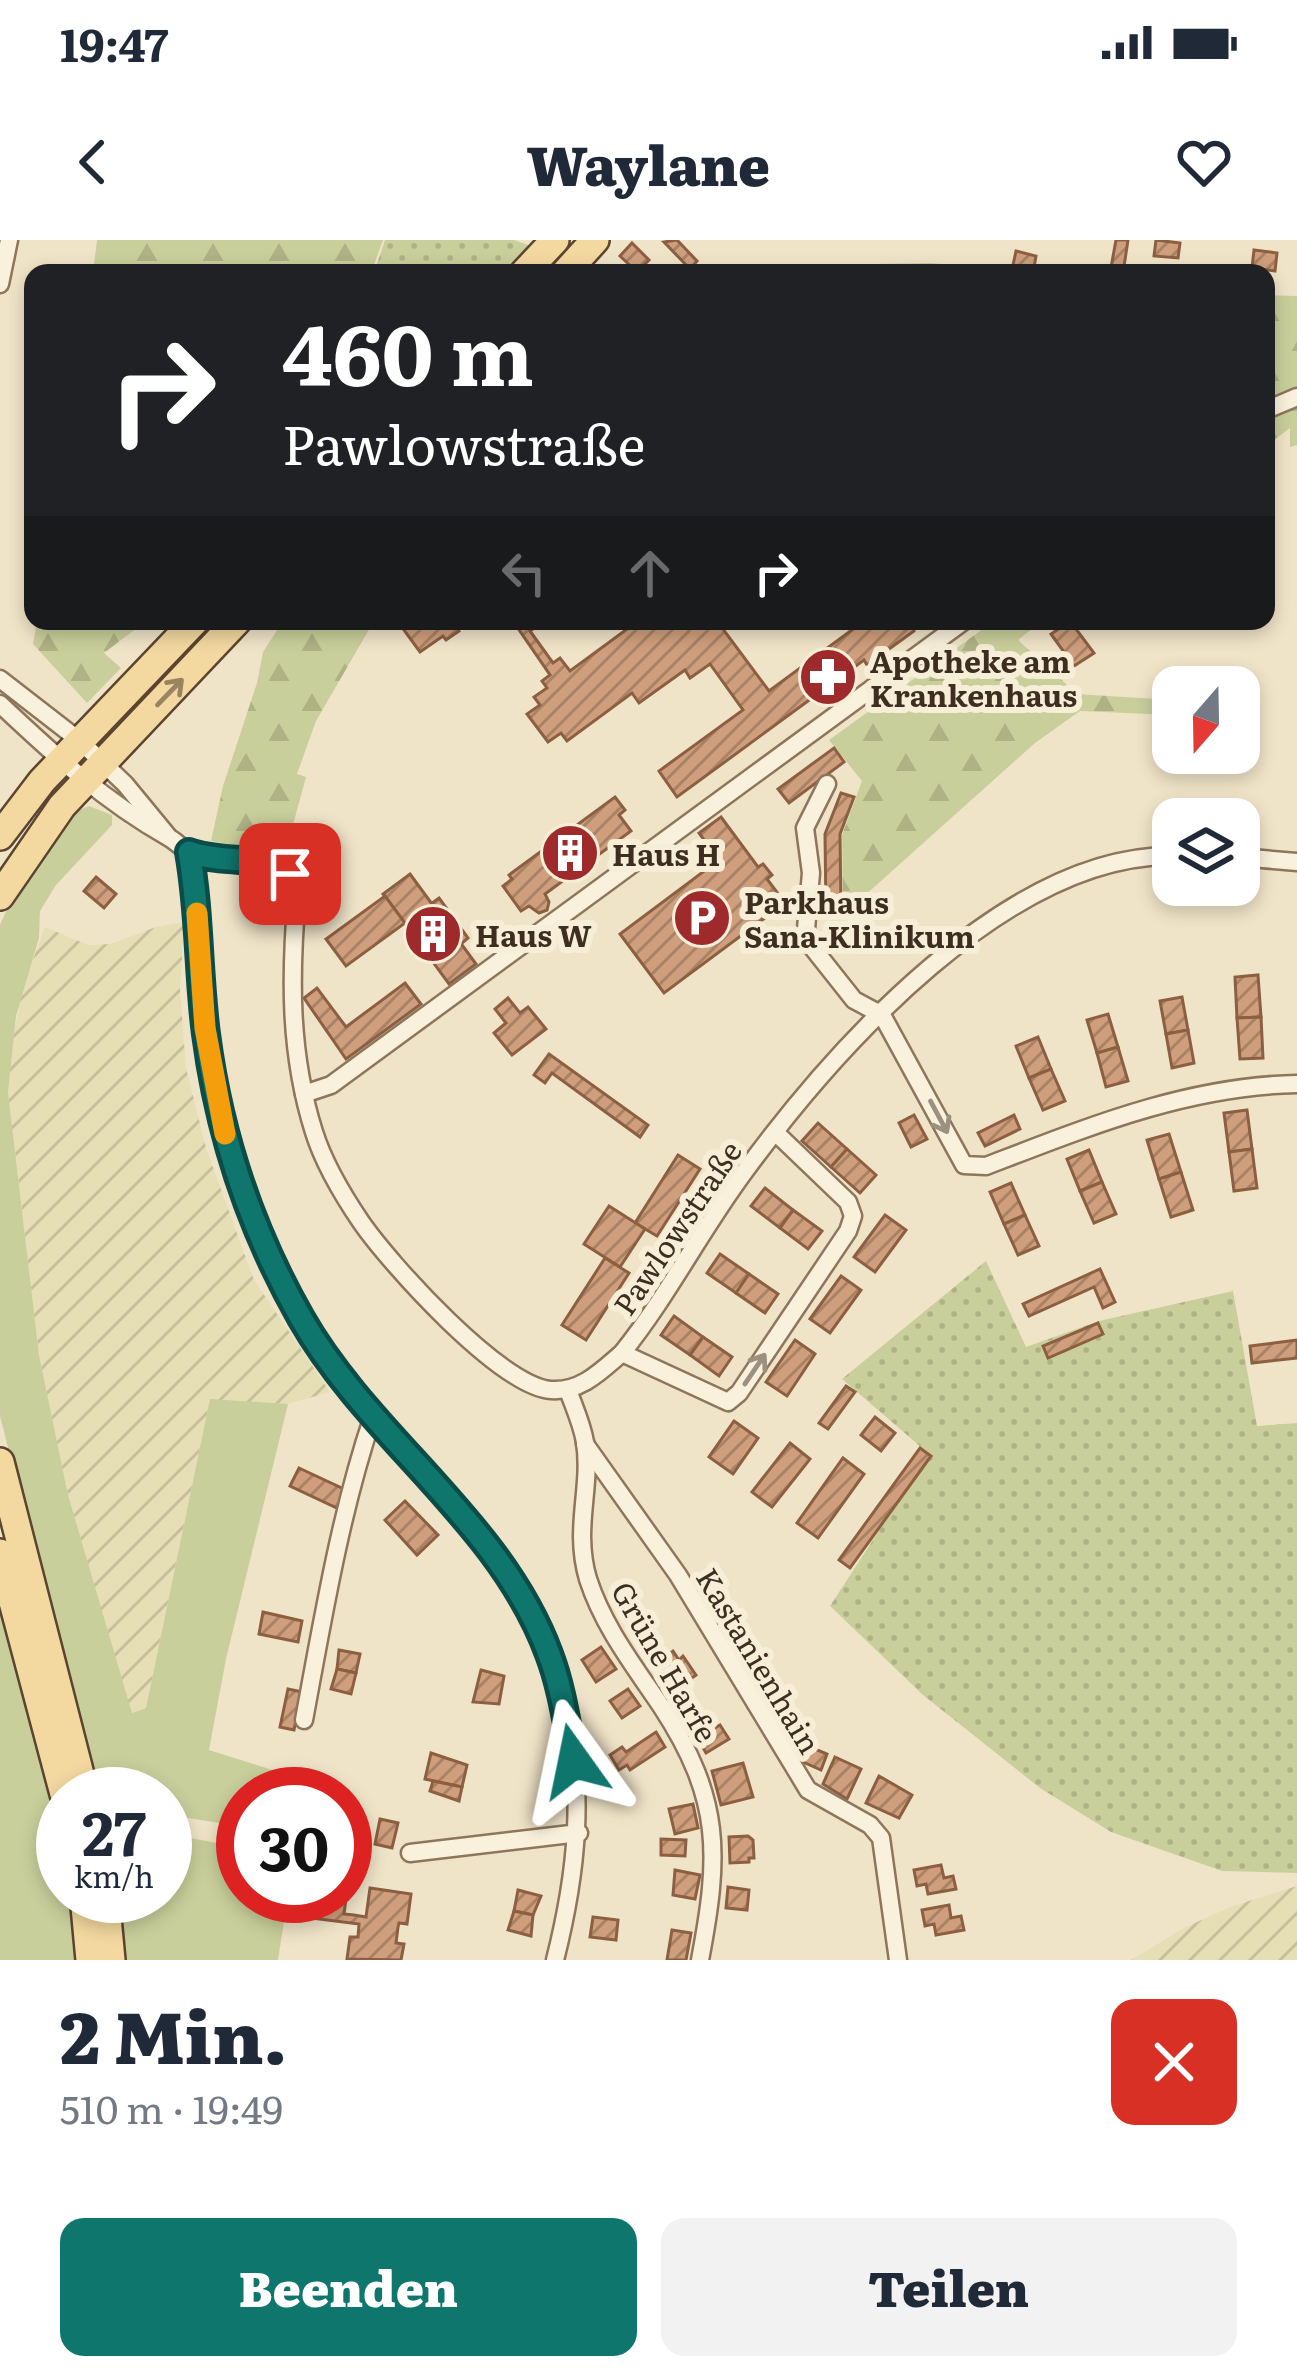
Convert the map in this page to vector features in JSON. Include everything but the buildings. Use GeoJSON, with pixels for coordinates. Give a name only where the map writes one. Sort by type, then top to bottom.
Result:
{"type":"FeatureCollection","features":[{"type":"Feature","properties":{"kind":"main road"},"geometry":{"type":"LineString","coordinates":[[532,264],[555,240]]}},
{"type":"Feature","properties":{"kind":"main road"},"geometry":{"type":"LineString","coordinates":[[573,264],[595,240]]}},
{"type":"Feature","properties":{"kind":"main road"},"geometry":{"type":"LineString","coordinates":[[8,825],[70,751],[186,630]]}},
{"type":"Feature","properties":{"kind":"main road"},"geometry":{"type":"LineString","coordinates":[[0,896],[34,842],[93,772],[228,630]]}},
{"type":"Feature","properties":{"kind":"main road"},"geometry":{"type":"LineString","coordinates":[[0,1462],[78,1767]]}},
{"type":"Feature","properties":{"kind":"main road"},"geometry":{"type":"LineString","coordinates":[[0,1553],[57,1767]]}},
{"type":"Feature","properties":{"kind":"main road"},"geometry":{"type":"LineString","coordinates":[[87,1923],[90,1960]]}},
{"type":"Feature","properties":{"kind":"main road"},"geometry":{"type":"LineString","coordinates":[[108,1923],[111,1960]]}},
{"type":"Feature","properties":{"kind":"street"},"geometry":{"type":"LineString","coordinates":[[0,284],[9,240]]}},
{"type":"Feature","properties":{"kind":"street"},"geometry":{"type":"LineString","coordinates":[[304,1094],[331,1084],[952,630]]}},
{"type":"Feature","properties":{"kind":"street"},"geometry":{"type":"LineString","coordinates":[[0,679],[157,834],[203,857],[278,866],[295,881],[291,1025],[314,1133],[335,1181],[392,1260],[500,1367],[523,1384],[568,1390]]}},
{"type":"Feature","properties":{"kind":"street"},"geometry":{"type":"LineString","coordinates":[[0,704],[70,751],[167,831],[167,836]]}},
{"type":"Feature","properties":{"kind":"street"},"geometry":{"type":"LineString","coordinates":[[827,784],[805,828],[811,873],[806,929],[812,947],[854,1000],[882,1015],[964,1165],[975,1168],[1179,1098],[1227,1088],[1297,1084]]}},
{"type":"Feature","properties":{"kind":"street"},"geometry":{"type":"LineString","coordinates":[[189,852],[213,1084],[240,1185],[272,1263],[300,1317],[342,1379],[450,1502],[507,1577],[550,1656],[574,1761],[578,1833],[570,1899],[555,1960]]}},
{"type":"Feature","properties":{"kind":"street","name":"Pawlowstraße"},"geometry":{"type":"LineString","coordinates":[[568,1390],[588,1381],[622,1353],[775,1132],[821,1076],[928,969],[980,927],[1040,891],[1092,867],[1152,856]]}},
{"type":"Feature","properties":{"kind":"street"},"geometry":{"type":"LineString","coordinates":[[1260,859],[1297,862]]}},
{"type":"Feature","properties":{"kind":"street","name":"Pawlowstraße"},"geometry":{"type":"LineString","coordinates":[[622,1353],[728,1402],[739,1393],[848,1231],[853,1216],[848,1202],[775,1132]]}},
{"type":"Feature","properties":{"kind":"street","name":"Grüne Harfe"},"geometry":{"type":"LineString","coordinates":[[568,1390],[585,1444],[581,1549],[587,1575],[605,1619],[689,1754],[711,1815],[714,1879],[700,1960]]}},
{"type":"Feature","properties":{"kind":"street"},"geometry":{"type":"LineString","coordinates":[[304,1720],[340,1537],[373,1417]]}},
{"type":"Feature","properties":{"kind":"street","name":"Kastanienhain"},"geometry":{"type":"LineString","coordinates":[[585,1444],[678,1575],[808,1790],[870,1825],[880,1838],[898,1960]]}},
{"type":"Feature","properties":{"kind":"street"},"geometry":{"type":"LineString","coordinates":[[410,1853],[578,1833]]}},
{"type":"Feature","properties":{"kind":"shaded area"},"geometry":{"type":"Polygon","coordinates":[[[184,922],[180,990],[186,1068],[206,1148],[254,1280],[330,1392],[288,1404],[210,1400],[146,1708],[131,1713],[68,1495],[39,1355],[8,1092],[10,1054],[23,987],[45,927],[88,945],[111,944],[184,922]]]}},
{"type":"Feature","properties":{"kind":"shaded area"},"geometry":{"type":"Polygon","coordinates":[[[1297,1886],[1297,1960],[1131,1960],[1230,1907],[1297,1886]]]}},
{"type":"Feature","properties":{"kind":"green space"},"geometry":{"type":"Polygon","coordinates":[[[97,240],[383,240],[374,264],[94,264],[97,240]]]}},
{"type":"Feature","properties":{"kind":"green space"},"geometry":{"type":"Polygon","coordinates":[[[385,240],[514,240],[531,246],[511,264],[377,264],[385,240]]]}},
{"type":"Feature","properties":{"kind":"green space"},"geometry":{"type":"Polygon","coordinates":[[[1275,295],[1297,296],[1297,445],[1290,447],[1290,428],[1275,439],[1275,295]]]}},
{"type":"Feature","properties":{"kind":"green space"},"geometry":{"type":"Polygon","coordinates":[[[35,630],[134,630],[104,653],[121,668],[87,703],[33,644],[35,630]]]}},
{"type":"Feature","properties":{"kind":"green space"},"geometry":{"type":"Polygon","coordinates":[[[277,630],[369,630],[316,721],[297,774],[306,777],[285,854],[211,841],[263,652],[277,630]]]}},
{"type":"Feature","properties":{"kind":"green space"},"geometry":{"type":"Polygon","coordinates":[[[982,630],[1031,630],[1018,640],[1077,694],[1152,699],[1152,714],[1080,711],[1035,743],[843,915],[842,835],[862,781],[829,740],[982,630]]]}},
{"type":"Feature","properties":{"kind":"green space"},"geometry":{"type":"Polygon","coordinates":[[[89,806],[112,815],[112,825],[56,885],[40,911],[39,938],[16,1016],[8,1092],[39,1355],[68,1495],[132,1713],[146,1708],[210,1399],[288,1404],[226,1659],[209,1750],[263,1767],[216,1767],[216,1822],[192,1818],[192,1767],[89,1767],[0,1416],[0,925],[49,840],[75,813],[89,806]]]}},
{"type":"Feature","properties":{"kind":"green space"},"geometry":{"type":"Polygon","coordinates":[[[986,1261],[1026,1347],[1099,1321],[1233,1291],[1257,1426],[1297,1423],[1297,1873],[1222,1871],[1111,1832],[1040,1788],[923,1695],[830,1606],[929,1454],[842,1379],[986,1261]]]}},
{"type":"Feature","properties":{"kind":"green space"},"geometry":{"type":"Polygon","coordinates":[[[0,1596],[46,1767],[36,1767],[36,1923],[76,1923],[79,1960],[0,1960],[0,1596]]]}},
{"type":"Feature","properties":{"kind":"green space"},"geometry":{"type":"Polygon","coordinates":[[[192,1838],[216,1843],[216,1923],[284,1923],[278,1960],[123,1960],[120,1923],[192,1923],[192,1838]]]}},
{"type":"Feature","properties":{"kind":"slow traffic"},"geometry":{"type":"LineString","coordinates":[[197,913],[205,1028],[225,1134]]}},
{"type":"Feature","properties":{"kind":"place","name":"Apotheke am Krankenhaus"},"geometry":{"type":"Point","coordinates":[828,677]}},
{"type":"Feature","properties":{"kind":"place","name":"Haus H"},"geometry":{"type":"Point","coordinates":[570,853]}},
{"type":"Feature","properties":{"kind":"place","name":"Parkhaus Sana-Klinikum"},"geometry":{"type":"Point","coordinates":[702,918]}},
{"type":"Feature","properties":{"kind":"place","name":"Haus W"},"geometry":{"type":"Point","coordinates":[433,934]}},
{"type":"Feature","properties":{"kind":"route"},"geometry":{"type":"LineString","coordinates":[[290,874],[278,866],[189,852],[213,1084],[240,1185],[272,1263],[317,1344],[373,1417],[450,1502],[519,1594],[550,1656],[574,1761]]}}]}
